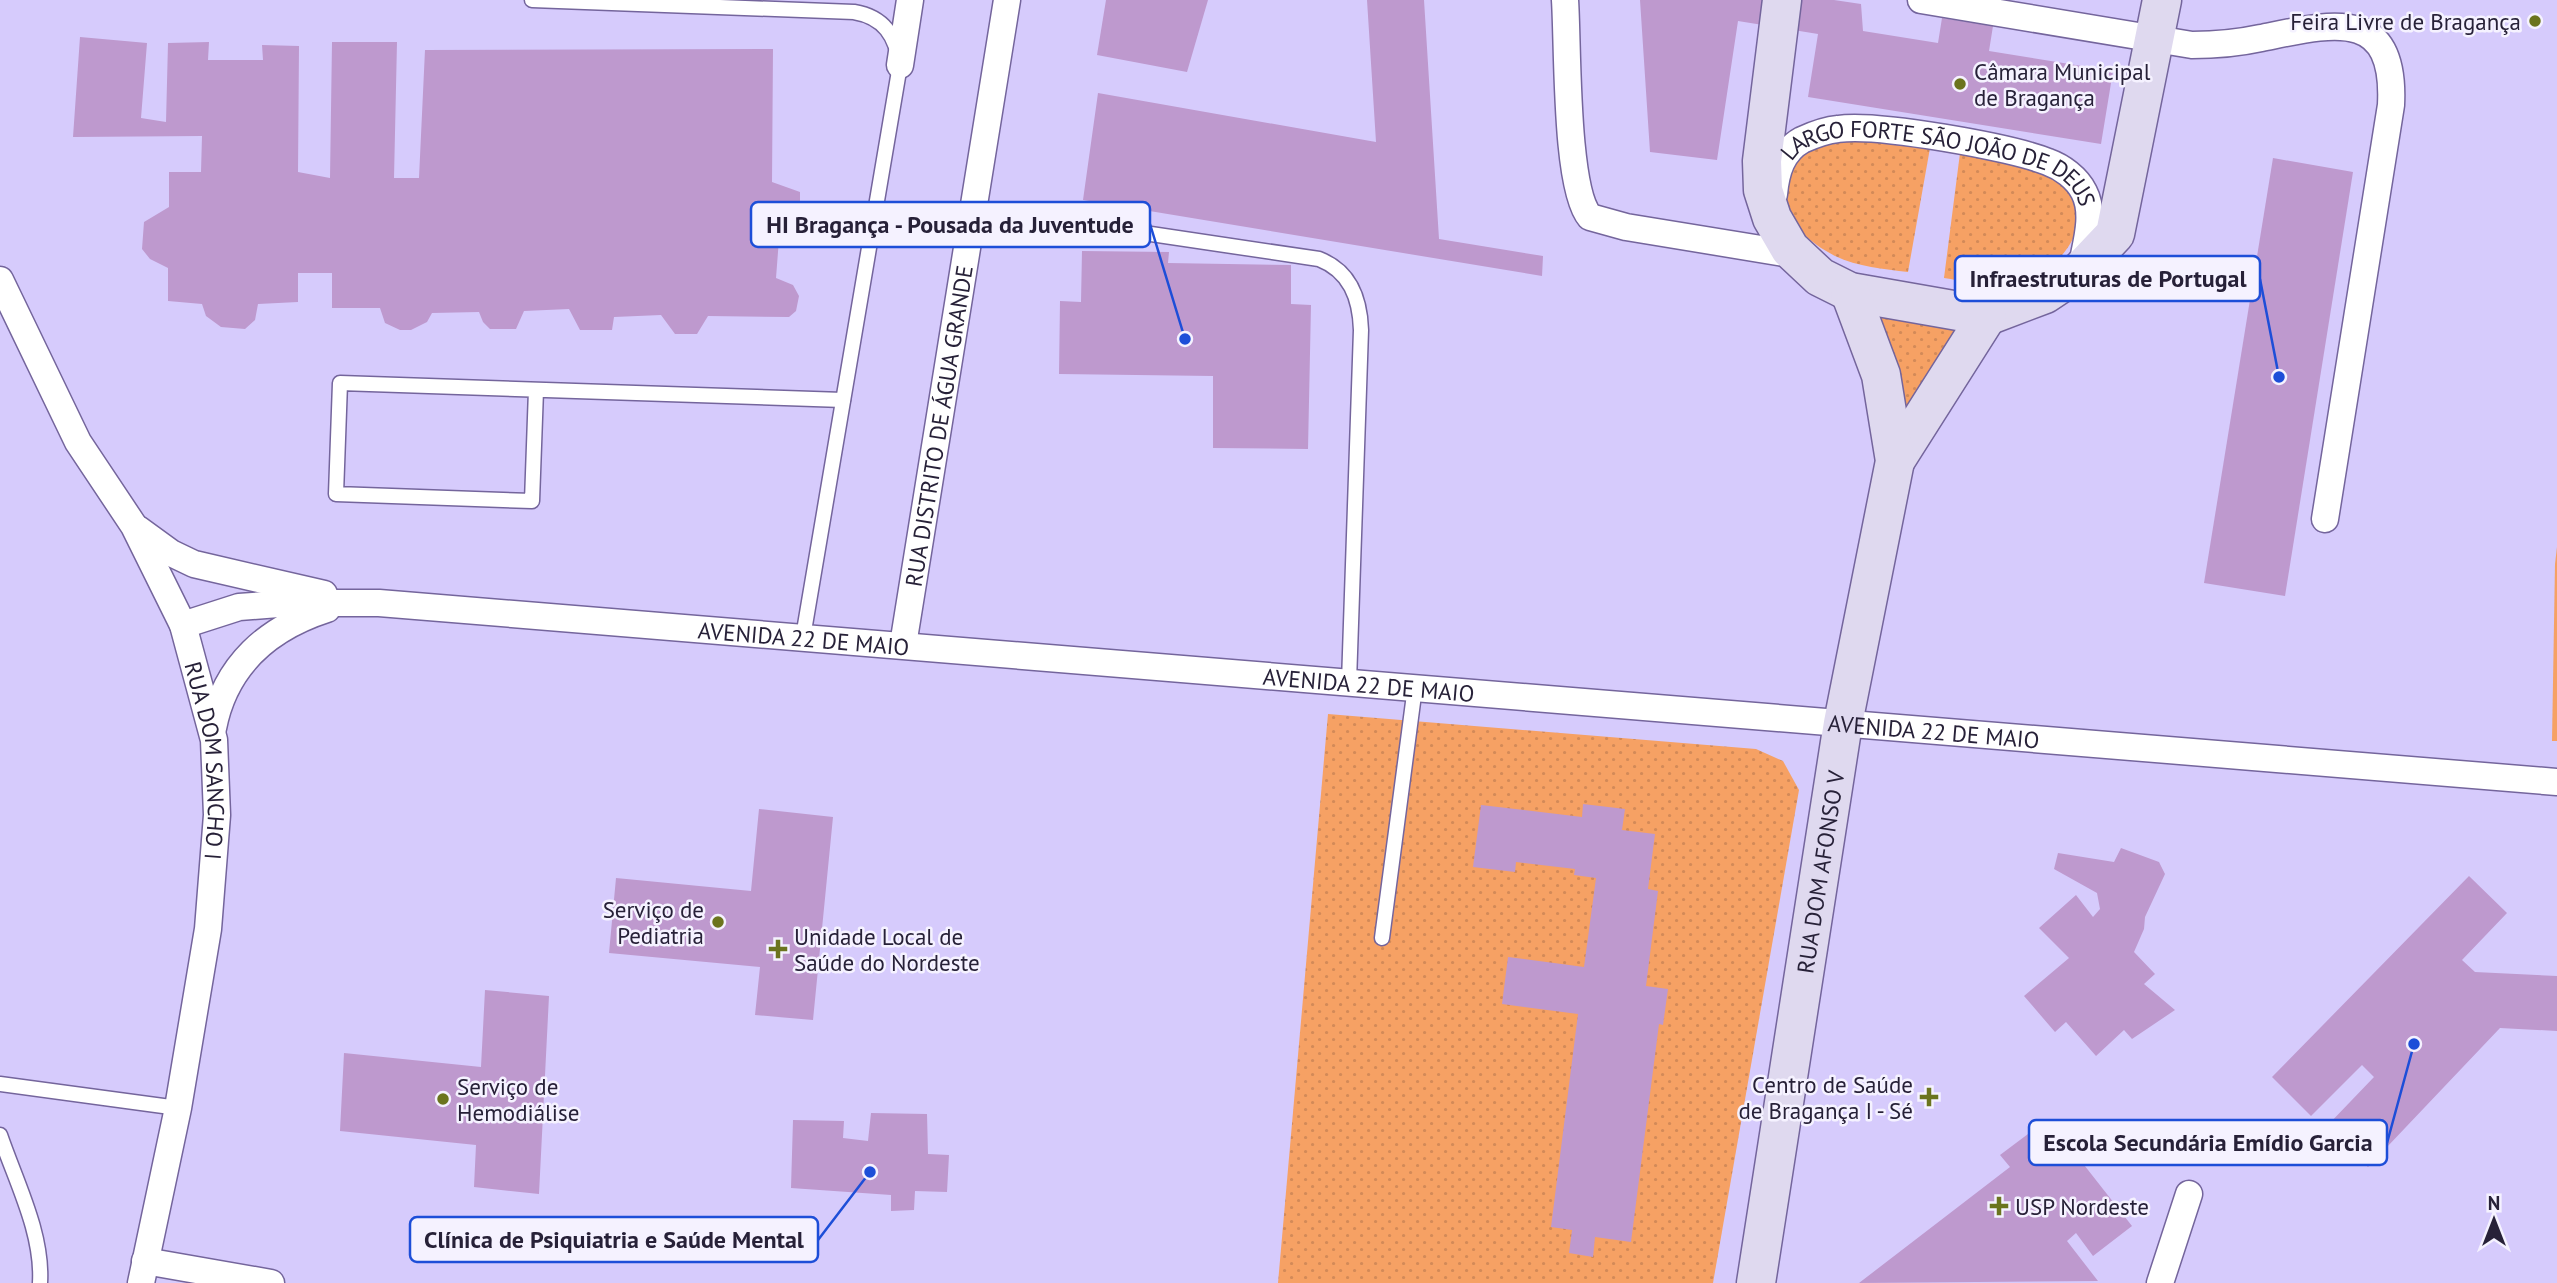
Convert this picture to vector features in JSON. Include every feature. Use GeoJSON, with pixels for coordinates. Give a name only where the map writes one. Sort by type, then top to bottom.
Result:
{"type":"FeatureCollection","features":[{"type":"Feature","properties":{"kind":"street"},"geometry":{"type":"LineString","coordinates":[[900,65],[909,0]]}},
{"type":"Feature","properties":{"kind":"street","name":"RUA DISTRITO DE ÁGUA GRANDE"},"geometry":{"type":"LineString","coordinates":[[903,645],[1007,0]]}},
{"type":"Feature","properties":{"kind":"street"},"geometry":{"type":"LineString","coordinates":[[1565,0],[1575,169],[1580,199],[1590,217],[1626,227],[1797,255]]}},
{"type":"Feature","properties":{"kind":"street","name":"LARGO FORTE SÃO JOÃO DE DEUS"},"geometry":{"type":"LineString","coordinates":[[1782,0],[1762,161],[1763,190],[1772,218],[1797,255],[1820,277],[1850,292],[1987,316],[2045,295],[2081,270],[2115,234],[2162,0]]}},
{"type":"Feature","properties":{"kind":"street"},"geometry":{"type":"LineString","coordinates":[[1921,0],[2155,40],[2221,44],[2338,25],[2365,32],[2373,38],[2386,58],[2390,106],[2325,519]]}},
{"type":"Feature","properties":{"kind":"street","name":"LARGO FORTE SÃO JOÃO DE DEUS"},"geometry":{"type":"LineString","coordinates":[[1772,218],[1778,166],[1800,141],[1839,128],[1887,130],[2025,154],[2050,162],[2070,174],[2084,191],[2090,211],[2081,270]]}},
{"type":"Feature","properties":{"kind":"street","name":"RUA DOM SANCHO I"},"geometry":{"type":"LineString","coordinates":[[0,281],[78,442],[134,526],[183,625],[212,733],[217,816],[208,929],[178,1108],[143,1272]]}},
{"type":"Feature","properties":{"kind":"street","name":"RUA DOM AFONSO V"},"geometry":{"type":"LineString","coordinates":[[1756,1283],[1843,723],[1895,461],[1881,375],[1850,292]]}},
{"type":"Feature","properties":{"kind":"street","name":"RUA DOM AFONSO V"},"geometry":{"type":"LineString","coordinates":[[1895,461],[1987,316]]}},
{"type":"Feature","properties":{"kind":"street"},"geometry":{"type":"LineString","coordinates":[[134,526],[171,553],[194,564],[305,587],[348,603]]}},
{"type":"Feature","properties":{"kind":"street"},"geometry":{"type":"LineString","coordinates":[[212,733],[218,702],[247,656],[300,618],[348,603]]}},
{"type":"Feature","properties":{"kind":"street","name":"AVENIDA 22 DE MAIO"},"geometry":{"type":"LineString","coordinates":[[183,625],[239,607],[348,603],[903,645],[2557,782]]}},
{"type":"Feature","properties":{"kind":"street"},"geometry":{"type":"LineString","coordinates":[[2160,1283],[2189,1194]]}},
{"type":"Feature","properties":{"kind":"street"},"geometry":{"type":"LineString","coordinates":[[143,1272],[271,1283]]}},
{"type":"Feature","properties":{"kind":"lane"},"geometry":{"type":"LineString","coordinates":[[532,0],[854,12],[872,16],[886,26],[896,43],[900,65],[803,637]]}},
{"type":"Feature","properties":{"kind":"lane"},"geometry":{"type":"LineString","coordinates":[[1104,227],[1319,259],[1342,271],[1354,291],[1361,330],[1349,682]]}},
{"type":"Feature","properties":{"kind":"lane"},"geometry":{"type":"LineString","coordinates":[[536,390],[532,501],[336,494],[340,383],[843,400]]}},
{"type":"Feature","properties":{"kind":"lane"},"geometry":{"type":"LineString","coordinates":[[1382,938],[1415,687]]}},
{"type":"Feature","properties":{"kind":"lane"},"geometry":{"type":"LineString","coordinates":[[0,1084],[178,1108]]}},
{"type":"Feature","properties":{"kind":"lane"},"geometry":{"type":"LineString","coordinates":[[0,1135],[29,1217],[41,1268],[40,1283]]}},
{"type":"Feature","properties":{"kind":"green space"},"geometry":{"type":"Polygon","coordinates":[[[1847,136],[1930,148],[1908,272],[1880,269],[1835,256],[1805,235],[1791,216],[1786,194],[1787,181],[1795,162],[1815,146],[1847,136]]]}},
{"type":"Feature","properties":{"kind":"green space"},"geometry":{"type":"Polygon","coordinates":[[[1960,153],[2026,167],[2061,185],[2073,199],[2078,215],[2076,231],[2069,246],[2044,272],[2028,281],[2005,287],[1944,278],[1960,153]]]}},
{"type":"Feature","properties":{"kind":"green space"},"geometry":{"type":"Polygon","coordinates":[[[1871,305],[1973,321],[1941,354],[1907,413],[1871,305]]]}},
{"type":"Feature","properties":{"kind":"green space"},"geometry":{"type":"Polygon","coordinates":[[[2557,547],[2557,741],[2552,741],[2555,564],[2557,547]]]}},
{"type":"Feature","properties":{"kind":"green space"},"geometry":{"type":"Polygon","coordinates":[[[1328,714],[1756,749],[1783,761],[1799,790],[1713,1283],[1278,1283],[1328,714]]]}},
{"type":"Feature","properties":{"kind":"building"},"geometry":{"type":"Polygon","coordinates":[[[1106,0],[1208,0],[1187,72],[1097,55],[1106,0]]]}},
{"type":"Feature","properties":{"kind":"building"},"geometry":{"type":"Polygon","coordinates":[[[1367,0],[1424,0],[1439,239],[1543,256],[1542,276],[1083,200],[1098,93],[1376,142],[1367,0]]]}},
{"type":"Feature","properties":{"kind":"building"},"geometry":{"type":"Polygon","coordinates":[[[1640,0],[1834,0],[1861,4],[1863,31],[1938,43],[1942,18],[1993,26],[1989,51],[2113,71],[2101,144],[1808,97],[1818,34],[1738,21],[1717,160],[1650,152],[1640,0]]]}},
{"type":"Feature","properties":{"kind":"building"},"geometry":{"type":"Polygon","coordinates":[[[80,37],[147,43],[141,118],[166,122],[168,43],[209,42],[208,60],[263,60],[262,45],[299,46],[298,172],[330,178],[332,42],[397,42],[394,178],[419,178],[425,50],[773,49],[772,182],[800,192],[800,215],[780,226],[776,278],[793,285],[799,296],[796,311],[789,317],[708,316],[697,334],[675,334],[661,315],[614,317],[612,330],[580,330],[569,309],[524,311],[516,329],[490,329],[479,312],[432,313],[427,322],[411,330],[400,330],[385,323],[380,308],[332,308],[332,273],[298,273],[298,302],[258,304],[255,320],[245,329],[221,327],[206,316],[202,304],[168,301],[168,268],[150,259],[142,249],[144,222],[169,207],[169,172],[201,172],[202,136],[73,137],[80,37]]]}},
{"type":"Feature","properties":{"kind":"building"},"geometry":{"type":"Polygon","coordinates":[[[2273,158],[2353,172],[2285,596],[2204,583],[2273,158]]]}},
{"type":"Feature","properties":{"kind":"building"},"geometry":{"type":"Polygon","coordinates":[[[1082,251],[1169,252],[1168,263],[1291,265],[1291,304],[1311,305],[1308,449],[1213,448],[1213,376],[1059,374],[1060,301],[1081,302],[1082,251]]]}},
{"type":"Feature","properties":{"kind":"building"},"geometry":{"type":"Polygon","coordinates":[[[1583,804],[1625,809],[1622,830],[1655,834],[1648,889],[1658,891],[1646,986],[1668,989],[1663,1025],[1659,1024],[1631,1242],[1595,1237],[1593,1257],[1569,1253],[1572,1230],[1551,1227],[1578,1014],[1502,1004],[1508,957],[1584,967],[1596,878],[1574,875],[1575,869],[1516,862],[1515,872],[1473,867],[1481,805],[1582,817],[1583,804]]]}},
{"type":"Feature","properties":{"kind":"building","name":"Serviço de Pediatria"},"geometry":{"type":"Polygon","coordinates":[[[759,809],[833,817],[813,1020],[755,1015],[760,967],[609,953],[616,878],[751,891],[759,809]]]}},
{"type":"Feature","properties":{"kind":"building"},"geometry":{"type":"Polygon","coordinates":[[[2121,848],[2159,862],[2165,874],[2145,917],[2144,929],[2134,952],[2155,974],[2144,984],[2175,1010],[2132,1039],[2124,1030],[2096,1056],[2066,1022],[2055,1032],[2024,996],[2069,958],[2039,928],[2076,895],[2093,917],[2100,909],[2097,893],[2054,869],[2058,853],[2114,862],[2121,848]]]}},
{"type":"Feature","properties":{"kind":"building"},"geometry":{"type":"Polygon","coordinates":[[[2469,876],[2507,913],[2462,960],[2475,972],[2557,976],[2557,1031],[2500,1028],[2368,1167],[2326,1127],[2374,1077],[2362,1065],[2311,1116],[2272,1077],[2469,876]]]}},
{"type":"Feature","properties":{"kind":"building","name":"Serviço de Hemodiálise"},"geometry":{"type":"Polygon","coordinates":[[[485,990],[549,996],[539,1194],[474,1187],[476,1145],[340,1131],[344,1053],[481,1067],[485,990]]]}},
{"type":"Feature","properties":{"kind":"building"},"geometry":{"type":"Polygon","coordinates":[[[871,1113],[927,1114],[928,1154],[949,1155],[947,1192],[915,1191],[914,1210],[891,1211],[891,1195],[791,1188],[793,1120],[844,1121],[843,1138],[868,1141],[871,1113]]]}},
{"type":"Feature","properties":{"kind":"building"},"geometry":{"type":"Polygon","coordinates":[[[2028,1134],[2050,1163],[2070,1147],[2132,1226],[2093,1256],[2076,1233],[2067,1241],[2098,1281],[1859,1283],[2010,1167],[2000,1155],[2028,1134]]]}},
{"type":"Feature","properties":{"kind":"place","name":"Feira Livre de Bragança"},"geometry":{"type":"Point","coordinates":[2535,21]}},
{"type":"Feature","properties":{"kind":"place","name":"Câmara Municipal de Bragança"},"geometry":{"type":"Point","coordinates":[1960,84]}},
{"type":"Feature","properties":{"kind":"place","name":"HI Bragança - Pousada da Juventude"},"geometry":{"type":"Point","coordinates":[1185,339]}},
{"type":"Feature","properties":{"kind":"place","name":"Infraestruturas de Portugal"},"geometry":{"type":"Point","coordinates":[2279,377]}},
{"type":"Feature","properties":{"kind":"place","name":"Serviço de Pediatria"},"geometry":{"type":"Point","coordinates":[718,922]}},
{"type":"Feature","properties":{"kind":"place","name":"Unidade Local de Saúde do Nordeste"},"geometry":{"type":"Point","coordinates":[778,949]}},
{"type":"Feature","properties":{"kind":"place","name":"Escola Secundária Emídio Garcia"},"geometry":{"type":"Point","coordinates":[2414,1044]}},
{"type":"Feature","properties":{"kind":"place","name":"Centro de Saúde de Bragança I - Sé"},"geometry":{"type":"Point","coordinates":[1929,1097]}},
{"type":"Feature","properties":{"kind":"place","name":"Serviço de Hemodiálise"},"geometry":{"type":"Point","coordinates":[443,1099]}},
{"type":"Feature","properties":{"kind":"place","name":"Clínica de Psiquiatria e Saúde Mental"},"geometry":{"type":"Point","coordinates":[870,1172]}},
{"type":"Feature","properties":{"kind":"place","name":"USP Nordeste"},"geometry":{"type":"Point","coordinates":[1999,1206]}}]}
